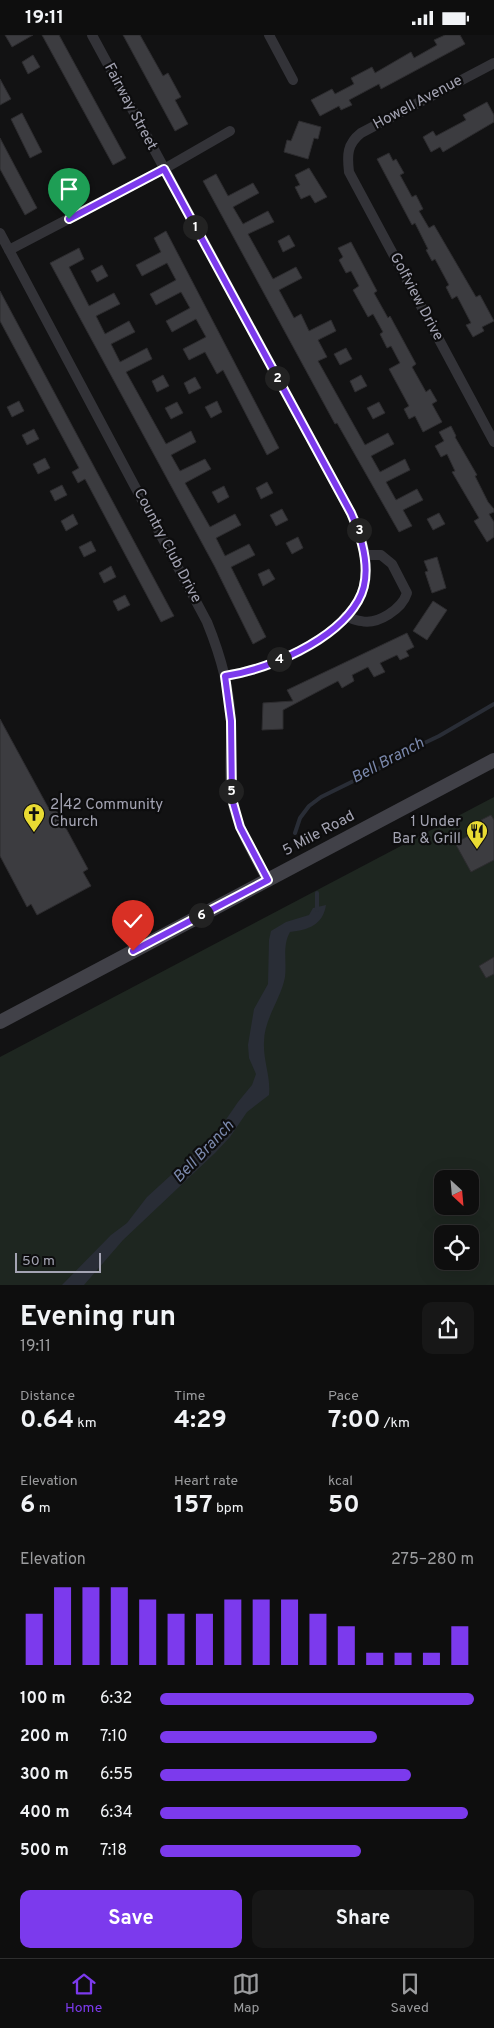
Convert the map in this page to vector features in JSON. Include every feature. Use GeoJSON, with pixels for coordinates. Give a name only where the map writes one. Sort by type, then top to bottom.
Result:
{"type":"FeatureCollection","features":[{"type":"Feature","properties":{"kind":"main road","name":"5 Mile Road"},"geometry":{"type":"LineString","coordinates":[[0,1022],[494,760]]}},
{"type":"Feature","properties":{"kind":"street","name":"Fairway Street"},"geometry":{"type":"LineString","coordinates":[[92,35],[351,513],[360,533],[364,555],[365,578],[358,601],[332,631],[310,646],[240,674],[225,676]]}},
{"type":"Feature","properties":{"kind":"street"},"geometry":{"type":"LineString","coordinates":[[269,35],[293,80]]}},
{"type":"Feature","properties":{"kind":"street","name":"Howell Avenue"},"geometry":{"type":"LineString","coordinates":[[348,150],[355,138],[361,133],[494,63]]}},
{"type":"Feature","properties":{"kind":"street"},"geometry":{"type":"LineString","coordinates":[[9,250],[164,169],[230,131]]}},
{"type":"Feature","properties":{"kind":"street","name":"Golfview Drive"},"geometry":{"type":"LineString","coordinates":[[348,150],[349,172],[494,442]]}},
{"type":"Feature","properties":{"kind":"street","name":"Country Club Drive"},"geometry":{"type":"LineString","coordinates":[[0,233],[198,602],[215,642],[225,676],[231,721],[232,799],[240,827],[268,880]]}},
{"type":"Feature","properties":{"kind":"street"},"geometry":{"type":"LineString","coordinates":[[346,616],[363,622],[377,620],[399,606],[407,593],[392,564],[381,555],[364,555]]}},
{"type":"Feature","properties":{"kind":"shaded area"},"geometry":{"type":"Polygon","coordinates":[[[494,797],[494,1285],[0,1285],[0,1057],[494,797]]]}},
{"type":"Feature","properties":{"kind":"water"},"geometry":{"type":"Polygon","coordinates":[[[326,905],[318,922],[309,928],[290,932],[286,943],[285,977],[265,1034],[264,1049],[269,1095],[247,1112],[230,1137],[215,1153],[123,1240],[84,1285],[62,1285],[111,1235],[127,1223],[147,1197],[216,1134],[252,1085],[256,1074],[249,1058],[248,1045],[254,1009],[268,984],[271,931],[286,922],[309,915],[313,908],[326,905]]]}},
{"type":"Feature","properties":{"kind":"building"},"geometry":{"type":"Polygon","coordinates":[[[5,35],[33,35],[12,47],[5,35]]]}},
{"type":"Feature","properties":{"kind":"building"},"geometry":{"type":"Polygon","coordinates":[[[42,35],[59,35],[126,158],[113,165],[42,35]]]}},
{"type":"Feature","properties":{"kind":"building"},"geometry":{"type":"Polygon","coordinates":[[[123,35],[140,35],[163,76],[168,73],[181,97],[175,100],[188,124],[175,131],[123,35]]]}},
{"type":"Feature","properties":{"kind":"building"},"geometry":{"type":"Polygon","coordinates":[[[445,35],[460,35],[465,44],[381,89],[379,84],[349,100],[352,105],[341,110],[339,106],[320,116],[311,100],[332,89],[335,94],[354,84],[351,78],[372,67],[375,73],[411,52],[414,58],[437,45],[434,40],[445,35]]]}},
{"type":"Feature","properties":{"kind":"building"},"geometry":{"type":"Polygon","coordinates":[[[33,55],[40,67],[28,74],[22,62],[33,55]]]}},
{"type":"Feature","properties":{"kind":"building"},"geometry":{"type":"Polygon","coordinates":[[[0,79],[11,99],[0,105],[0,79]]]}},
{"type":"Feature","properties":{"kind":"building"},"geometry":{"type":"Polygon","coordinates":[[[487,102],[494,115],[494,122],[443,152],[440,147],[431,152],[423,137],[433,131],[436,136],[466,120],[463,115],[487,102]]]}},
{"type":"Feature","properties":{"kind":"building"},"geometry":{"type":"Polygon","coordinates":[[[22,113],[42,152],[30,158],[11,119],[22,113]]]}},
{"type":"Feature","properties":{"kind":"building"},"geometry":{"type":"Polygon","coordinates":[[[299,121],[321,127],[318,139],[314,138],[308,159],[284,152],[287,140],[291,141],[299,121]]]}},
{"type":"Feature","properties":{"kind":"building"},"geometry":{"type":"Polygon","coordinates":[[[0,138],[37,208],[25,215],[0,169],[0,138]]]}},
{"type":"Feature","properties":{"kind":"building"},"geometry":{"type":"Polygon","coordinates":[[[389,153],[393,161],[396,159],[404,173],[400,175],[412,197],[416,195],[423,209],[419,211],[429,228],[434,225],[476,297],[480,295],[494,321],[482,327],[484,331],[473,337],[466,325],[471,323],[457,296],[452,299],[446,287],[449,285],[435,259],[432,261],[415,223],[412,225],[377,159],[389,153]]]}},
{"type":"Feature","properties":{"kind":"building"},"geometry":{"type":"Polygon","coordinates":[[[309,168],[327,197],[315,203],[310,195],[301,199],[295,187],[300,185],[295,175],[309,168]]]}},
{"type":"Feature","properties":{"kind":"building"},"geometry":{"type":"Polygon","coordinates":[[[216,174],[228,196],[253,183],[259,193],[233,207],[243,224],[268,211],[274,222],[248,234],[273,279],[296,267],[302,278],[279,290],[294,318],[301,314],[309,331],[331,320],[336,331],[318,340],[327,357],[318,361],[365,445],[388,433],[394,444],[371,456],[380,472],[405,459],[410,470],[386,482],[396,500],[417,489],[423,500],[403,510],[412,526],[399,532],[337,423],[335,424],[203,181],[216,174]]]}},
{"type":"Feature","properties":{"kind":"building"},"geometry":{"type":"Polygon","coordinates":[[[166,231],[279,448],[267,455],[223,370],[217,374],[205,352],[189,360],[183,349],[206,337],[196,319],[172,332],[166,321],[190,308],[181,292],[156,305],[150,294],[176,280],[167,263],[142,276],[136,265],[161,252],[154,238],[166,231]]]}},
{"type":"Feature","properties":{"kind":"building"},"geometry":{"type":"Polygon","coordinates":[[[289,235],[295,246],[283,252],[278,241],[289,235]]]}},
{"type":"Feature","properties":{"kind":"building"},"geometry":{"type":"Polygon","coordinates":[[[351,242],[377,291],[374,293],[388,318],[390,316],[416,364],[412,367],[426,392],[430,389],[437,401],[432,404],[442,422],[423,432],[415,416],[409,419],[404,409],[409,406],[389,369],[400,363],[391,346],[387,348],[380,334],[383,332],[373,314],[368,317],[353,290],[359,286],[351,271],[346,273],[339,260],[343,257],[338,248],[351,242]]]}},
{"type":"Feature","properties":{"kind":"building"},"geometry":{"type":"Polygon","coordinates":[[[79,248],[84,259],[69,267],[89,306],[114,293],[120,304],[96,316],[105,334],[129,321],[135,332],[111,344],[120,362],[147,348],[152,359],[126,372],[166,444],[191,431],[196,442],[171,455],[180,471],[205,459],[211,469],[185,483],[210,527],[235,514],[241,525],[216,538],[225,556],[249,544],[255,555],[231,567],[266,637],[253,644],[215,567],[50,263],[79,248]]]}},
{"type":"Feature","properties":{"kind":"building"},"geometry":{"type":"Polygon","coordinates":[[[102,265],[108,276],[97,282],[91,271],[102,265]]]}},
{"type":"Feature","properties":{"kind":"building"},"geometry":{"type":"Polygon","coordinates":[[[0,291],[174,616],[161,622],[85,479],[78,483],[72,472],[79,468],[0,321],[0,291]]]}},
{"type":"Feature","properties":{"kind":"building"},"geometry":{"type":"Polygon","coordinates":[[[346,348],[352,359],[340,365],[334,354],[346,348]]]}},
{"type":"Feature","properties":{"kind":"building"},"geometry":{"type":"Polygon","coordinates":[[[163,375],[169,386],[157,392],[152,381],[163,375]]]}},
{"type":"Feature","properties":{"kind":"building"},"geometry":{"type":"Polygon","coordinates":[[[361,375],[367,386],[355,392],[350,381],[361,375]]]}},
{"type":"Feature","properties":{"kind":"building"},"geometry":{"type":"Polygon","coordinates":[[[195,377],[201,388],[189,394],[184,383],[195,377]]]}},
{"type":"Feature","properties":{"kind":"building"},"geometry":{"type":"Polygon","coordinates":[[[19,401],[24,411],[12,417],[7,407],[19,401]]]}},
{"type":"Feature","properties":{"kind":"building"},"geometry":{"type":"Polygon","coordinates":[[[217,401],[222,412],[211,418],[205,407],[217,401]]]}},
{"type":"Feature","properties":{"kind":"building"},"geometry":{"type":"Polygon","coordinates":[[[177,402],[183,413],[171,419],[165,408],[177,402]]]}},
{"type":"Feature","properties":{"kind":"building"},"geometry":{"type":"Polygon","coordinates":[[[379,402],[385,413],[373,419],[367,408],[379,402]]]}},
{"type":"Feature","properties":{"kind":"building"},"geometry":{"type":"Polygon","coordinates":[[[451,426],[455,437],[477,475],[475,476],[488,502],[494,509],[494,512],[489,514],[494,522],[494,537],[487,542],[474,521],[479,518],[452,472],[455,471],[447,454],[441,457],[435,446],[444,441],[439,432],[451,426]]]}},
{"type":"Feature","properties":{"kind":"building"},"geometry":{"type":"Polygon","coordinates":[[[34,429],[39,439],[27,445],[22,435],[34,429]]]}},
{"type":"Feature","properties":{"kind":"building"},"geometry":{"type":"Polygon","coordinates":[[[45,458],[50,468],[38,474],[33,464],[45,458]]]}},
{"type":"Feature","properties":{"kind":"building"},"geometry":{"type":"Polygon","coordinates":[[[267,482],[273,493],[261,499],[256,488],[267,482]]]}},
{"type":"Feature","properties":{"kind":"building"},"geometry":{"type":"Polygon","coordinates":[[[62,485],[67,495],[55,501],[50,491],[62,485]]]}},
{"type":"Feature","properties":{"kind":"building"},"geometry":{"type":"Polygon","coordinates":[[[224,486],[229,497],[218,503],[212,492],[224,486]]]}},
{"type":"Feature","properties":{"kind":"building"},"geometry":{"type":"Polygon","coordinates":[[[282,509],[288,520],[276,526],[270,515],[282,509]]]}},
{"type":"Feature","properties":{"kind":"building"},"geometry":{"type":"Polygon","coordinates":[[[439,513],[445,524],[433,530],[427,519],[439,513]]]}},
{"type":"Feature","properties":{"kind":"building"},"geometry":{"type":"Polygon","coordinates":[[[73,514],[78,524],[66,531],[61,521],[73,514]]]}},
{"type":"Feature","properties":{"kind":"building"},"geometry":{"type":"Polygon","coordinates":[[[298,537],[303,548],[292,554],[286,543],[298,537]]]}},
{"type":"Feature","properties":{"kind":"building"},"geometry":{"type":"Polygon","coordinates":[[[91,541],[96,551],[84,557],[79,547],[91,541]]]}},
{"type":"Feature","properties":{"kind":"building"},"geometry":{"type":"Polygon","coordinates":[[[437,557],[446,588],[432,593],[425,572],[428,571],[424,561],[437,557]]]}},
{"type":"Feature","properties":{"kind":"building"},"geometry":{"type":"Polygon","coordinates":[[[111,566],[116,577],[104,583],[99,573],[111,566]]]}},
{"type":"Feature","properties":{"kind":"building"},"geometry":{"type":"Polygon","coordinates":[[[269,569],[275,579],[263,586],[258,574],[269,569]]]}},
{"type":"Feature","properties":{"kind":"building"},"geometry":{"type":"Polygon","coordinates":[[[125,595],[130,605],[118,611],[113,601],[125,595]]]}},
{"type":"Feature","properties":{"kind":"building"},"geometry":{"type":"Polygon","coordinates":[[[433,601],[447,610],[427,640],[413,631],[433,601]]]}},
{"type":"Feature","properties":{"kind":"building"},"geometry":{"type":"Polygon","coordinates":[[[407,633],[414,647],[406,651],[409,656],[400,660],[397,655],[380,663],[385,672],[374,677],[368,667],[352,675],[354,681],[342,688],[338,681],[283,710],[283,729],[262,730],[263,703],[293,701],[287,690],[407,633]]]}},
{"type":"Feature","properties":{"kind":"building","name":"2|42 Community Church"},"geometry":{"type":"Polygon","coordinates":[[[0,719],[49,809],[54,806],[88,869],[83,872],[91,886],[37,915],[31,904],[27,907],[0,856],[0,719]]]}},
{"type":"Feature","properties":{"kind":"building","name":"1 Under Bar & Grill"},"geometry":{"type":"Polygon","coordinates":[[[491,815],[494,820],[494,860],[471,872],[455,843],[485,827],[481,820],[491,815]]]}},
{"type":"Feature","properties":{"kind":"building"},"geometry":{"type":"Polygon","coordinates":[[[494,957],[494,974],[486,978],[479,966],[494,957]]]}},
{"type":"Feature","properties":{"kind":"waterway","name":"Bell Branch"},"geometry":{"type":"LineString","coordinates":[[295,833],[300,818],[309,806],[321,797],[380,768],[395,757],[439,736],[494,704]]}},
{"type":"Feature","properties":{"kind":"waterway","name":"Bell Branch"},"geometry":{"type":"LineString","coordinates":[[317,893],[317,910]]}},
{"type":"Feature","properties":{"kind":"place","name":"2|42 Community Church"},"geometry":{"type":"Point","coordinates":[34,833]}},
{"type":"Feature","properties":{"kind":"place","name":"1 Under Bar & Grill"},"geometry":{"type":"Point","coordinates":[477,850]}},
{"type":"Feature","properties":{"kind":"route"},"geometry":{"type":"LineString","coordinates":[[69,219],[164,169],[351,513],[360,533],[364,552],[365,578],[358,601],[332,631],[310,646],[276,661],[240,674],[225,676],[231,721],[232,799],[240,827],[268,880],[133,951]]}}]}
